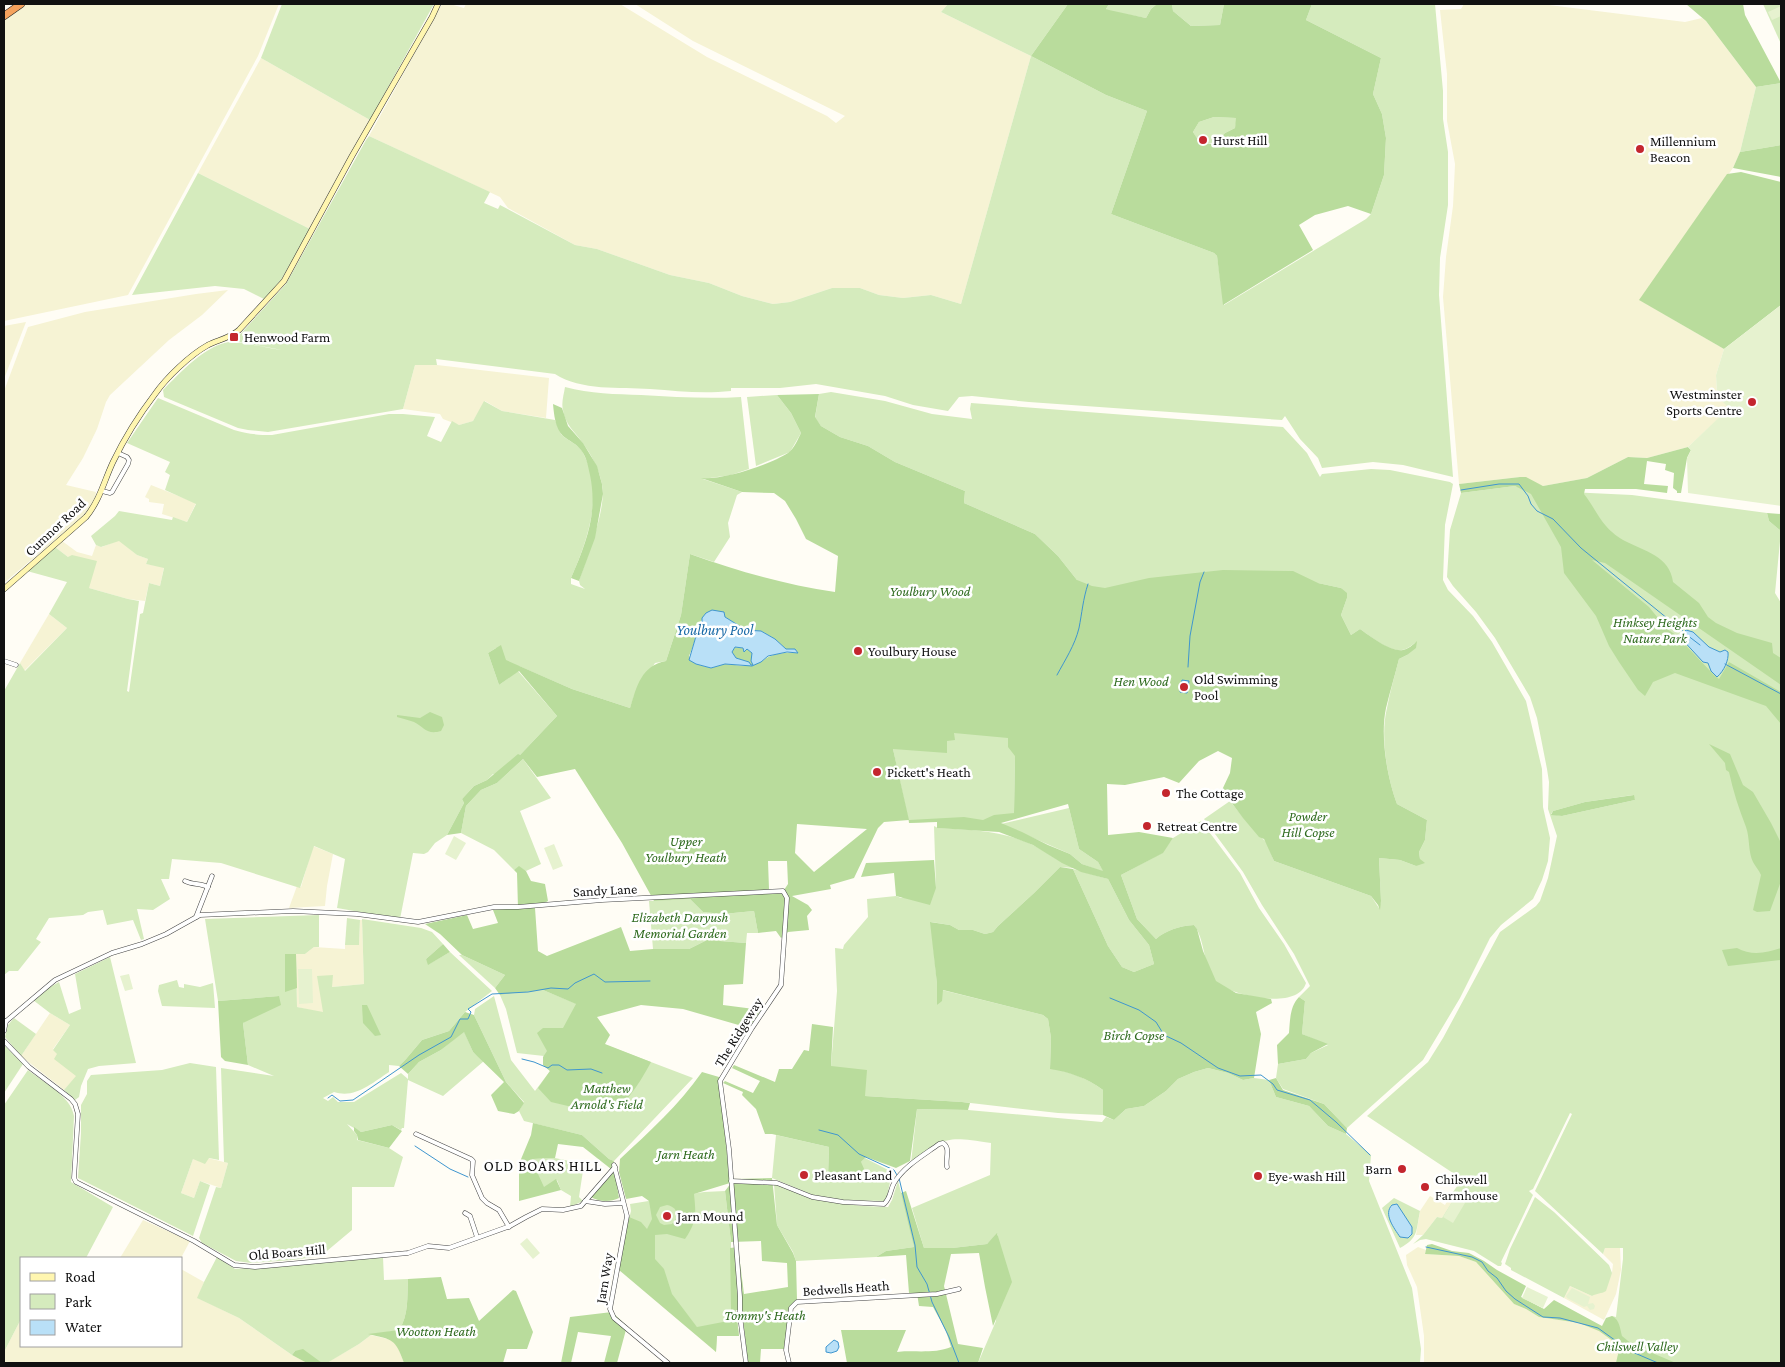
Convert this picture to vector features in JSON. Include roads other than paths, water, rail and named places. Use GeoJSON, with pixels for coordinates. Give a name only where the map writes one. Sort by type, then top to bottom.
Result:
{"type":"FeatureCollection","features":[{"type":"Feature","properties":{"kind":"highway"},"geometry":{"type":"LineString","coordinates":[[4,16],[21,4]]}},
{"type":"Feature","properties":{"kind":"main road","name":"Cumnor Road"},"geometry":{"type":"LineString","coordinates":[[4,589],[86,516],[98,501],[118,453],[155,394],[169,378],[199,351],[239,330],[284,281],[438,4]]}},
{"type":"Feature","properties":{"kind":"street"},"geometry":{"type":"LineString","coordinates":[[102,491],[112,492],[128,464],[129,460],[127,457],[118,453]]}},
{"type":"Feature","properties":{"kind":"street"},"geometry":{"type":"LineString","coordinates":[[4,660],[16,665]]}},
{"type":"Feature","properties":{"kind":"street"},"geometry":{"type":"LineString","coordinates":[[4,1031],[5,1022],[55,980],[112,953],[166,934],[196,917],[212,876]]}},
{"type":"Feature","properties":{"kind":"street"},"geometry":{"type":"LineString","coordinates":[[185,881],[208,887]]}},
{"type":"Feature","properties":{"kind":"street","name":"Sandy Lane"},"geometry":{"type":"LineString","coordinates":[[196,917],[293,911],[357,914],[426,922],[494,907],[782,891],[786,894]]}},
{"type":"Feature","properties":{"kind":"street","name":"The Ridgeway"},"geometry":{"type":"LineString","coordinates":[[746,1363],[740,1316],[731,1181],[720,1081],[781,985],[786,894]]}},
{"type":"Feature","properties":{"kind":"street","name":"Old Boars Hill"},"geometry":{"type":"LineString","coordinates":[[4,1041],[29,1067],[75,1104],[78,1114],[74,1178],[76,1182],[194,1241],[234,1265],[255,1267],[408,1253],[428,1246],[449,1248],[509,1227],[542,1209],[567,1209],[581,1206],[585,1201],[605,1204],[623,1203]]}},
{"type":"Feature","properties":{"kind":"street"},"geometry":{"type":"LineString","coordinates":[[416,1134],[473,1161],[472,1175],[482,1198],[499,1210],[509,1227]]}},
{"type":"Feature","properties":{"kind":"street"},"geometry":{"type":"LineString","coordinates":[[731,1181],[777,1183],[812,1196],[843,1202],[884,1204],[888,1200],[894,1183],[906,1169],[939,1144],[947,1145],[946,1160],[948,1167]]}},
{"type":"Feature","properties":{"kind":"street"},"geometry":{"type":"LineString","coordinates":[[585,1201],[614,1166],[623,1203]]}},
{"type":"Feature","properties":{"kind":"street","name":"Jarn Way"},"geometry":{"type":"LineString","coordinates":[[623,1203],[626,1206],[627,1216],[610,1310],[614,1318],[668,1363]]}},
{"type":"Feature","properties":{"kind":"street"},"geometry":{"type":"LineString","coordinates":[[465,1213],[470,1216],[477,1237]]}},
{"type":"Feature","properties":{"kind":"street","name":"Bedwells Heath"},"geometry":{"type":"LineString","coordinates":[[790,1363],[786,1350],[791,1308],[797,1302],[937,1294],[960,1289]]}},
{"type":"Feature","properties":{"kind":"water","name":"Youlbury Pool"},"geometry":{"type":"Polygon","coordinates":[[[712,610],[724,612],[725,617],[746,630],[761,631],[775,639],[786,649],[795,649],[798,653],[787,652],[768,656],[752,666],[725,664],[711,668],[696,664],[689,660],[699,626],[706,613],[712,610]],[[735,647],[732,652],[736,658],[753,665],[751,661],[752,653],[747,649],[744,652],[743,648],[735,647]]]}},
{"type":"Feature","properties":{"kind":"water"},"geometry":{"type":"Polygon","coordinates":[[[1686,630],[1693,632],[1709,647],[1720,652],[1725,650],[1728,652],[1726,665],[1717,677],[1711,671],[1708,663],[1703,662],[1680,637],[1686,630]]]}},
{"type":"Feature","properties":{"kind":"water","name":"Old Swimming Pool"},"geometry":{"type":"Polygon","coordinates":[[[1182,680],[1189,681],[1187,693],[1180,692],[1182,680]]]}},
{"type":"Feature","properties":{"kind":"water"},"geometry":{"type":"Polygon","coordinates":[[[1397,1204],[1412,1227],[1412,1234],[1408,1238],[1400,1237],[1390,1221],[1390,1209],[1392,1205],[1397,1204]]]}},
{"type":"Feature","properties":{"kind":"water"},"geometry":{"type":"Polygon","coordinates":[[[834,1340],[838,1342],[839,1347],[837,1351],[826,1352],[826,1347],[834,1340]]]}},
{"type":"Feature","properties":{"kind":"waterway"},"geometry":{"type":"LineString","coordinates":[[1461,490],[1499,484],[1519,484],[1537,511],[1553,519],[1581,548],[1684,632]]}},
{"type":"Feature","properties":{"kind":"waterway"},"geometry":{"type":"LineString","coordinates":[[1188,667],[1190,636],[1200,582],[1204,572]]}},
{"type":"Feature","properties":{"kind":"waterway"},"geometry":{"type":"LineString","coordinates":[[1057,675],[1070,652],[1077,634],[1088,584]]}},
{"type":"Feature","properties":{"kind":"waterway"},"geometry":{"type":"LineString","coordinates":[[1687,635],[1700,645]]}},
{"type":"Feature","properties":{"kind":"waterway"},"geometry":{"type":"LineString","coordinates":[[1725,664],[1781,694]]}},
{"type":"Feature","properties":{"kind":"waterway"},"geometry":{"type":"LineString","coordinates":[[328,1098],[332,1095],[340,1101],[353,1100],[419,1055],[451,1037],[460,1019],[468,1019],[471,1012],[468,1009],[492,994],[528,992],[551,988],[568,989],[575,983],[594,974],[605,982],[650,981]]}},
{"type":"Feature","properties":{"kind":"waterway"},"geometry":{"type":"LineString","coordinates":[[1110,998],[1139,1010],[1156,1022],[1164,1035],[1181,1043],[1218,1068],[1240,1076],[1261,1075],[1273,1084],[1277,1090],[1310,1100],[1370,1155]]}},
{"type":"Feature","properties":{"kind":"waterway"},"geometry":{"type":"LineString","coordinates":[[522,1059],[548,1068],[552,1065],[559,1065],[567,1070],[591,1069],[602,1073]]}},
{"type":"Feature","properties":{"kind":"waterway"},"geometry":{"type":"LineString","coordinates":[[819,1130],[838,1135],[859,1154],[894,1170],[897,1175]]}},
{"type":"Feature","properties":{"kind":"waterway"},"geometry":{"type":"LineString","coordinates":[[415,1146],[450,1169],[468,1177]]}},
{"type":"Feature","properties":{"kind":"waterway"},"geometry":{"type":"LineString","coordinates":[[899,1178],[915,1245],[917,1267],[927,1284],[932,1302],[959,1363]]}},
{"type":"Feature","properties":{"kind":"waterway"},"geometry":{"type":"LineString","coordinates":[[1426,1247],[1472,1257],[1482,1262],[1488,1271],[1497,1278],[1506,1291],[1515,1299],[1543,1317],[1560,1318],[1598,1328],[1630,1351],[1658,1363]]}},
{"type":"Feature","properties":{"kind":"place","name":"Hurst Hill"},"geometry":{"type":"Point","coordinates":[1203,140]}},
{"type":"Feature","properties":{"kind":"place","name":"Millennium Beacon"},"geometry":{"type":"Point","coordinates":[1640,149]}},
{"type":"Feature","properties":{"kind":"place","name":"Henwood Farm"},"geometry":{"type":"Point","coordinates":[234,337]}},
{"type":"Feature","properties":{"kind":"place","name":"Westminster Sports Centre"},"geometry":{"type":"Point","coordinates":[1752,402]}},
{"type":"Feature","properties":{"kind":"place","name":"Youlbury House"},"geometry":{"type":"Point","coordinates":[858,651]}},
{"type":"Feature","properties":{"kind":"place","name":"Old Swimming Pool"},"geometry":{"type":"Point","coordinates":[1184,687]}},
{"type":"Feature","properties":{"kind":"place","name":"Pickett's Heath"},"geometry":{"type":"Point","coordinates":[877,772]}},
{"type":"Feature","properties":{"kind":"place","name":"The Cottage"},"geometry":{"type":"Point","coordinates":[1166,793]}},
{"type":"Feature","properties":{"kind":"place","name":"Retreat Centre"},"geometry":{"type":"Point","coordinates":[1147,826]}},
{"type":"Feature","properties":{"kind":"place","name":"Barn"},"geometry":{"type":"Point","coordinates":[1402,1169]}},
{"type":"Feature","properties":{"kind":"place","name":"Pleasant Land"},"geometry":{"type":"Point","coordinates":[804,1175]}},
{"type":"Feature","properties":{"kind":"place","name":"Eye-wash Hill"},"geometry":{"type":"Point","coordinates":[1258,1176]}},
{"type":"Feature","properties":{"kind":"place","name":"Chilswell Farmhouse"},"geometry":{"type":"Point","coordinates":[1425,1187]}},
{"type":"Feature","properties":{"kind":"place","name":"Jarn Mound"},"geometry":{"type":"Point","coordinates":[667,1216]}},
{"type":"Feature","properties":{"kind":"district","name":"OLD BOARS HILL"},"geometry":{"type":"Point","coordinates":[543,1166]}},
{"type":"Feature","properties":{"kind":"park label","name":"Youlbury Wood"},"geometry":{"type":"Point","coordinates":[930,591]}},
{"type":"Feature","properties":{"kind":"park label","name":"Hinksey Heights Nature Park"},"geometry":{"type":"Point","coordinates":[1655,630]}},
{"type":"Feature","properties":{"kind":"park label","name":"Hen Wood"},"geometry":{"type":"Point","coordinates":[1141,681]}},
{"type":"Feature","properties":{"kind":"park label","name":"Powder Hill Copse"},"geometry":{"type":"Point","coordinates":[1308,824]}},
{"type":"Feature","properties":{"kind":"park label","name":"Upper Youlbury Heath"},"geometry":{"type":"Point","coordinates":[686,850]}},
{"type":"Feature","properties":{"kind":"park label","name":"Elizabeth Daryush Memorial Garden"},"geometry":{"type":"Point","coordinates":[680,926]}},
{"type":"Feature","properties":{"kind":"park label","name":"Birch Copse"},"geometry":{"type":"Point","coordinates":[1134,1035]}},
{"type":"Feature","properties":{"kind":"park label","name":"Matthew Arnold's Field"},"geometry":{"type":"Point","coordinates":[607,1096]}},
{"type":"Feature","properties":{"kind":"park label","name":"Jarn Heath"},"geometry":{"type":"Point","coordinates":[686,1154]}},
{"type":"Feature","properties":{"kind":"park label","name":"Tommy's Heath"},"geometry":{"type":"Point","coordinates":[765,1315]}},
{"type":"Feature","properties":{"kind":"park label","name":"Wootton Heath"},"geometry":{"type":"Point","coordinates":[436,1331]}},
{"type":"Feature","properties":{"kind":"park label","name":"Chilswell Valley"},"geometry":{"type":"Point","coordinates":[1637,1346]}}]}
